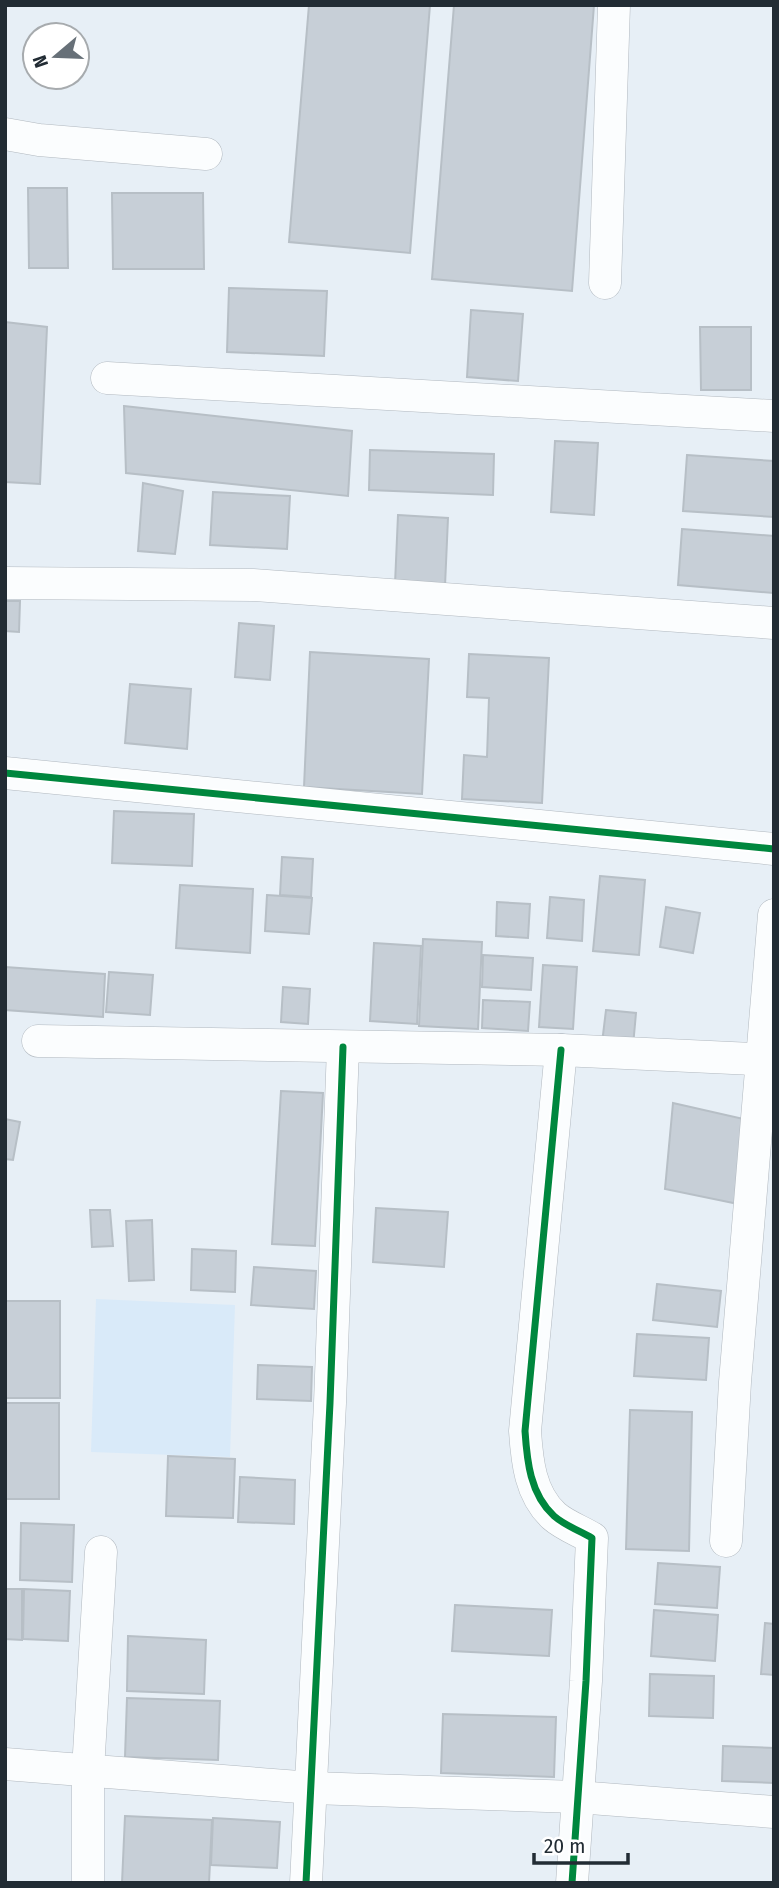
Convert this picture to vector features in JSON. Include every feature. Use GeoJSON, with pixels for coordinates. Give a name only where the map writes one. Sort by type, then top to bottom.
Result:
{"type":"FeatureCollection","features":[{"type":"Feature","properties":{"kind":"street"},"geometry":{"type":"LineString","coordinates":[[605,283],[614,5]]}},
{"type":"Feature","properties":{"kind":"street"},"geometry":{"type":"LineString","coordinates":[[5,134],[38,140],[206,154]]}},
{"type":"Feature","properties":{"kind":"street"},"geometry":{"type":"LineString","coordinates":[[107,378],[774,416]]}},
{"type":"Feature","properties":{"kind":"street"},"geometry":{"type":"LineString","coordinates":[[5,583],[253,584],[774,623]]}},
{"type":"Feature","properties":{"kind":"street"},"geometry":{"type":"LineString","coordinates":[[5,773],[774,849]]}},
{"type":"Feature","properties":{"kind":"street"},"geometry":{"type":"LineString","coordinates":[[726,1541],[735,1382],[768,1060],[774,915]]}},
{"type":"Feature","properties":{"kind":"street"},"geometry":{"type":"LineString","coordinates":[[38,1041],[561,1049],[768,1060]]}},
{"type":"Feature","properties":{"kind":"street"},"geometry":{"type":"LineString","coordinates":[[306,1883],[343,1047]]}},
{"type":"Feature","properties":{"kind":"street"},"geometry":{"type":"LineString","coordinates":[[561,1049],[526,1431],[527,1466],[536,1491],[554,1517],[592,1538],[586,1681],[572,1883]]}},
{"type":"Feature","properties":{"kind":"street"},"geometry":{"type":"LineString","coordinates":[[88,1883],[88,1770],[101,1552]]}},
{"type":"Feature","properties":{"kind":"street"},"geometry":{"type":"LineString","coordinates":[[5,1764],[312,1788],[577,1797],[774,1812]]}},
{"type":"Feature","properties":{"kind":"shaded area"},"geometry":{"type":"Polygon","coordinates":[[[96,1299],[235,1305],[230,1457],[91,1452],[96,1299]]]}},
{"type":"Feature","properties":{"kind":"building"},"geometry":{"type":"Polygon","coordinates":[[[309,5],[430,5],[410,253],[289,242],[309,5]]]}},
{"type":"Feature","properties":{"kind":"building"},"geometry":{"type":"Polygon","coordinates":[[[454,5],[594,5],[572,291],[432,279],[454,5]]]}},
{"type":"Feature","properties":{"kind":"building"},"geometry":{"type":"Polygon","coordinates":[[[28,188],[67,188],[68,268],[29,268],[28,188]]]}},
{"type":"Feature","properties":{"kind":"building"},"geometry":{"type":"Polygon","coordinates":[[[112,193],[203,193],[204,269],[113,269],[112,193]]]}},
{"type":"Feature","properties":{"kind":"building"},"geometry":{"type":"Polygon","coordinates":[[[229,288],[327,291],[324,356],[227,352],[229,288]]]}},
{"type":"Feature","properties":{"kind":"building"},"geometry":{"type":"Polygon","coordinates":[[[471,310],[523,314],[518,381],[467,377],[471,310]]]}},
{"type":"Feature","properties":{"kind":"building"},"geometry":{"type":"Polygon","coordinates":[[[5,322],[47,327],[40,484],[5,482],[5,322]]]}},
{"type":"Feature","properties":{"kind":"building"},"geometry":{"type":"Polygon","coordinates":[[[700,327],[751,327],[751,390],[701,390],[700,327]]]}},
{"type":"Feature","properties":{"kind":"building"},"geometry":{"type":"Polygon","coordinates":[[[124,406],[352,431],[348,496],[126,473],[124,406]]]}},
{"type":"Feature","properties":{"kind":"building"},"geometry":{"type":"Polygon","coordinates":[[[555,441],[598,443],[594,515],[551,512],[555,441]]]}},
{"type":"Feature","properties":{"kind":"building"},"geometry":{"type":"Polygon","coordinates":[[[370,450],[494,454],[493,495],[369,490],[370,450]]]}},
{"type":"Feature","properties":{"kind":"building"},"geometry":{"type":"Polygon","coordinates":[[[687,455],[774,461],[774,517],[683,511],[687,455]]]}},
{"type":"Feature","properties":{"kind":"building"},"geometry":{"type":"Polygon","coordinates":[[[143,483],[183,491],[175,554],[138,551],[143,483]]]}},
{"type":"Feature","properties":{"kind":"building"},"geometry":{"type":"Polygon","coordinates":[[[213,492],[290,496],[287,549],[210,545],[213,492]]]}},
{"type":"Feature","properties":{"kind":"building"},"geometry":{"type":"Polygon","coordinates":[[[398,515],[448,518],[445,586],[395,584],[398,515]]]}},
{"type":"Feature","properties":{"kind":"building"},"geometry":{"type":"Polygon","coordinates":[[[682,529],[774,536],[773,593],[678,585],[682,529]]]}},
{"type":"Feature","properties":{"kind":"building"},"geometry":{"type":"Polygon","coordinates":[[[5,601],[20,601],[19,632],[5,631],[5,601]]]}},
{"type":"Feature","properties":{"kind":"building"},"geometry":{"type":"Polygon","coordinates":[[[239,623],[274,626],[270,680],[235,677],[239,623]]]}},
{"type":"Feature","properties":{"kind":"building"},"geometry":{"type":"Polygon","coordinates":[[[310,652],[429,659],[422,794],[304,787],[310,652]]]}},
{"type":"Feature","properties":{"kind":"building"},"geometry":{"type":"Polygon","coordinates":[[[469,654],[549,658],[542,803],[462,799],[464,755],[487,757],[489,698],[467,697],[469,654]]]}},
{"type":"Feature","properties":{"kind":"building"},"geometry":{"type":"Polygon","coordinates":[[[130,684],[191,689],[187,749],[125,743],[130,684]]]}},
{"type":"Feature","properties":{"kind":"building"},"geometry":{"type":"Polygon","coordinates":[[[114,811],[194,814],[192,866],[112,863],[114,811]]]}},
{"type":"Feature","properties":{"kind":"building"},"geometry":{"type":"Polygon","coordinates":[[[282,857],[313,859],[311,897],[280,895],[282,857]]]}},
{"type":"Feature","properties":{"kind":"building"},"geometry":{"type":"Polygon","coordinates":[[[600,876],[645,880],[639,955],[593,951],[600,876]]]}},
{"type":"Feature","properties":{"kind":"building"},"geometry":{"type":"Polygon","coordinates":[[[180,885],[253,889],[250,953],[176,948],[180,885]]]}},
{"type":"Feature","properties":{"kind":"building"},"geometry":{"type":"Polygon","coordinates":[[[267,895],[312,898],[309,934],[265,931],[267,895]]]}},
{"type":"Feature","properties":{"kind":"building"},"geometry":{"type":"Polygon","coordinates":[[[550,897],[584,900],[582,941],[547,938],[550,897]]]}},
{"type":"Feature","properties":{"kind":"building"},"geometry":{"type":"Polygon","coordinates":[[[497,902],[530,904],[528,938],[496,936],[497,902]]]}},
{"type":"Feature","properties":{"kind":"building"},"geometry":{"type":"Polygon","coordinates":[[[666,907],[700,913],[693,953],[660,947],[666,907]]]}},
{"type":"Feature","properties":{"kind":"building"},"geometry":{"type":"Polygon","coordinates":[[[423,939],[482,942],[478,1029],[419,1026],[423,939]]]}},
{"type":"Feature","properties":{"kind":"building"},"geometry":{"type":"Polygon","coordinates":[[[374,943],[421,946],[417,1024],[370,1021],[374,943]]]}},
{"type":"Feature","properties":{"kind":"building"},"geometry":{"type":"Polygon","coordinates":[[[483,955],[533,958],[531,990],[482,987],[483,955]]]}},
{"type":"Feature","properties":{"kind":"building"},"geometry":{"type":"Polygon","coordinates":[[[543,965],[577,967],[573,1029],[539,1027],[543,965]]]}},
{"type":"Feature","properties":{"kind":"building"},"geometry":{"type":"Polygon","coordinates":[[[5,967],[105,974],[103,1017],[5,1010],[5,967]]]}},
{"type":"Feature","properties":{"kind":"building"},"geometry":{"type":"Polygon","coordinates":[[[109,972],[153,975],[150,1015],[106,1012],[109,972]]]}},
{"type":"Feature","properties":{"kind":"building"},"geometry":{"type":"Polygon","coordinates":[[[283,987],[310,989],[308,1024],[281,1022],[283,987]]]}},
{"type":"Feature","properties":{"kind":"building"},"geometry":{"type":"Polygon","coordinates":[[[483,1000],[530,1002],[528,1031],[482,1028],[483,1000]]]}},
{"type":"Feature","properties":{"kind":"building"},"geometry":{"type":"Polygon","coordinates":[[[606,1010],[636,1013],[633,1046],[602,1043],[606,1010]]]}},
{"type":"Feature","properties":{"kind":"building"},"geometry":{"type":"Polygon","coordinates":[[[281,1091],[323,1093],[315,1246],[272,1244],[281,1091]]]}},
{"type":"Feature","properties":{"kind":"building"},"geometry":{"type":"Polygon","coordinates":[[[673,1103],[748,1120],[743,1205],[665,1189],[673,1103]]]}},
{"type":"Feature","properties":{"kind":"building"},"geometry":{"type":"Polygon","coordinates":[[[5,1119],[20,1122],[13,1160],[5,1159],[5,1119]]]}},
{"type":"Feature","properties":{"kind":"building"},"geometry":{"type":"Polygon","coordinates":[[[376,1208],[448,1212],[444,1267],[373,1262],[376,1208]]]}},
{"type":"Feature","properties":{"kind":"building"},"geometry":{"type":"Polygon","coordinates":[[[90,1210],[110,1210],[113,1246],[92,1247],[90,1210]]]}},
{"type":"Feature","properties":{"kind":"building"},"geometry":{"type":"Polygon","coordinates":[[[152,1220],[154,1280],[129,1281],[126,1221],[152,1220]]]}},
{"type":"Feature","properties":{"kind":"building"},"geometry":{"type":"Polygon","coordinates":[[[192,1249],[236,1251],[235,1292],[191,1290],[192,1249]]]}},
{"type":"Feature","properties":{"kind":"building"},"geometry":{"type":"Polygon","coordinates":[[[254,1267],[316,1271],[314,1309],[251,1305],[254,1267]]]}},
{"type":"Feature","properties":{"kind":"building"},"geometry":{"type":"Polygon","coordinates":[[[657,1284],[721,1291],[717,1327],[653,1320],[657,1284]]]}},
{"type":"Feature","properties":{"kind":"building"},"geometry":{"type":"Polygon","coordinates":[[[5,1301],[60,1301],[60,1398],[5,1398],[5,1301]]]}},
{"type":"Feature","properties":{"kind":"building"},"geometry":{"type":"Polygon","coordinates":[[[637,1334],[709,1338],[706,1380],[634,1376],[637,1334]]]}},
{"type":"Feature","properties":{"kind":"building"},"geometry":{"type":"Polygon","coordinates":[[[258,1365],[312,1367],[311,1401],[257,1399],[258,1365]]]}},
{"type":"Feature","properties":{"kind":"building"},"geometry":{"type":"Polygon","coordinates":[[[5,1403],[59,1403],[59,1499],[5,1499],[5,1403]]]}},
{"type":"Feature","properties":{"kind":"building"},"geometry":{"type":"Polygon","coordinates":[[[630,1410],[692,1412],[689,1551],[626,1549],[630,1410]]]}},
{"type":"Feature","properties":{"kind":"building"},"geometry":{"type":"Polygon","coordinates":[[[168,1456],[235,1459],[233,1518],[166,1516],[168,1456]]]}},
{"type":"Feature","properties":{"kind":"building"},"geometry":{"type":"Polygon","coordinates":[[[240,1477],[295,1480],[294,1524],[238,1522],[240,1477]]]}},
{"type":"Feature","properties":{"kind":"building"},"geometry":{"type":"Polygon","coordinates":[[[21,1523],[74,1525],[72,1582],[20,1580],[21,1523]]]}},
{"type":"Feature","properties":{"kind":"building"},"geometry":{"type":"Polygon","coordinates":[[[658,1563],[720,1567],[717,1608],[655,1604],[658,1563]]]}},
{"type":"Feature","properties":{"kind":"building"},"geometry":{"type":"Polygon","coordinates":[[[5,1589],[22,1589],[22,1640],[5,1639],[5,1589]]]}},
{"type":"Feature","properties":{"kind":"building"},"geometry":{"type":"Polygon","coordinates":[[[24,1589],[70,1591],[68,1641],[23,1639],[24,1589]]]}},
{"type":"Feature","properties":{"kind":"building"},"geometry":{"type":"Polygon","coordinates":[[[455,1605],[552,1610],[549,1656],[452,1651],[455,1605]]]}},
{"type":"Feature","properties":{"kind":"building"},"geometry":{"type":"Polygon","coordinates":[[[654,1610],[718,1615],[715,1661],[651,1656],[654,1610]]]}},
{"type":"Feature","properties":{"kind":"building"},"geometry":{"type":"Polygon","coordinates":[[[765,1623],[774,1624],[774,1675],[761,1674],[765,1623]]]}},
{"type":"Feature","properties":{"kind":"building"},"geometry":{"type":"Polygon","coordinates":[[[128,1636],[206,1640],[204,1694],[127,1691],[128,1636]]]}},
{"type":"Feature","properties":{"kind":"building"},"geometry":{"type":"Polygon","coordinates":[[[650,1674],[714,1676],[713,1718],[649,1716],[650,1674]]]}},
{"type":"Feature","properties":{"kind":"building"},"geometry":{"type":"Polygon","coordinates":[[[127,1698],[220,1701],[218,1760],[125,1757],[127,1698]]]}},
{"type":"Feature","properties":{"kind":"building"},"geometry":{"type":"Polygon","coordinates":[[[443,1714],[556,1717],[554,1777],[441,1773],[443,1714]]]}},
{"type":"Feature","properties":{"kind":"building"},"geometry":{"type":"Polygon","coordinates":[[[723,1746],[774,1748],[774,1783],[722,1781],[723,1746]]]}},
{"type":"Feature","properties":{"kind":"building"},"geometry":{"type":"Polygon","coordinates":[[[125,1816],[212,1820],[209,1883],[122,1883],[125,1816]]]}},
{"type":"Feature","properties":{"kind":"building"},"geometry":{"type":"Polygon","coordinates":[[[213,1818],[280,1822],[277,1868],[211,1865],[213,1818]]]}},
{"type":"Feature","properties":{"kind":"cycle path"},"geometry":{"type":"LineString","coordinates":[[5,773],[774,849]]}},
{"type":"Feature","properties":{"kind":"cycle path"},"geometry":{"type":"LineString","coordinates":[[306,1883],[330,1403],[343,1047]]}},
{"type":"Feature","properties":{"kind":"cycle path"},"geometry":{"type":"LineString","coordinates":[[561,1050],[525,1431],[531,1476],[540,1498],[554,1516],[592,1538],[586,1681],[572,1883]]}}]}
